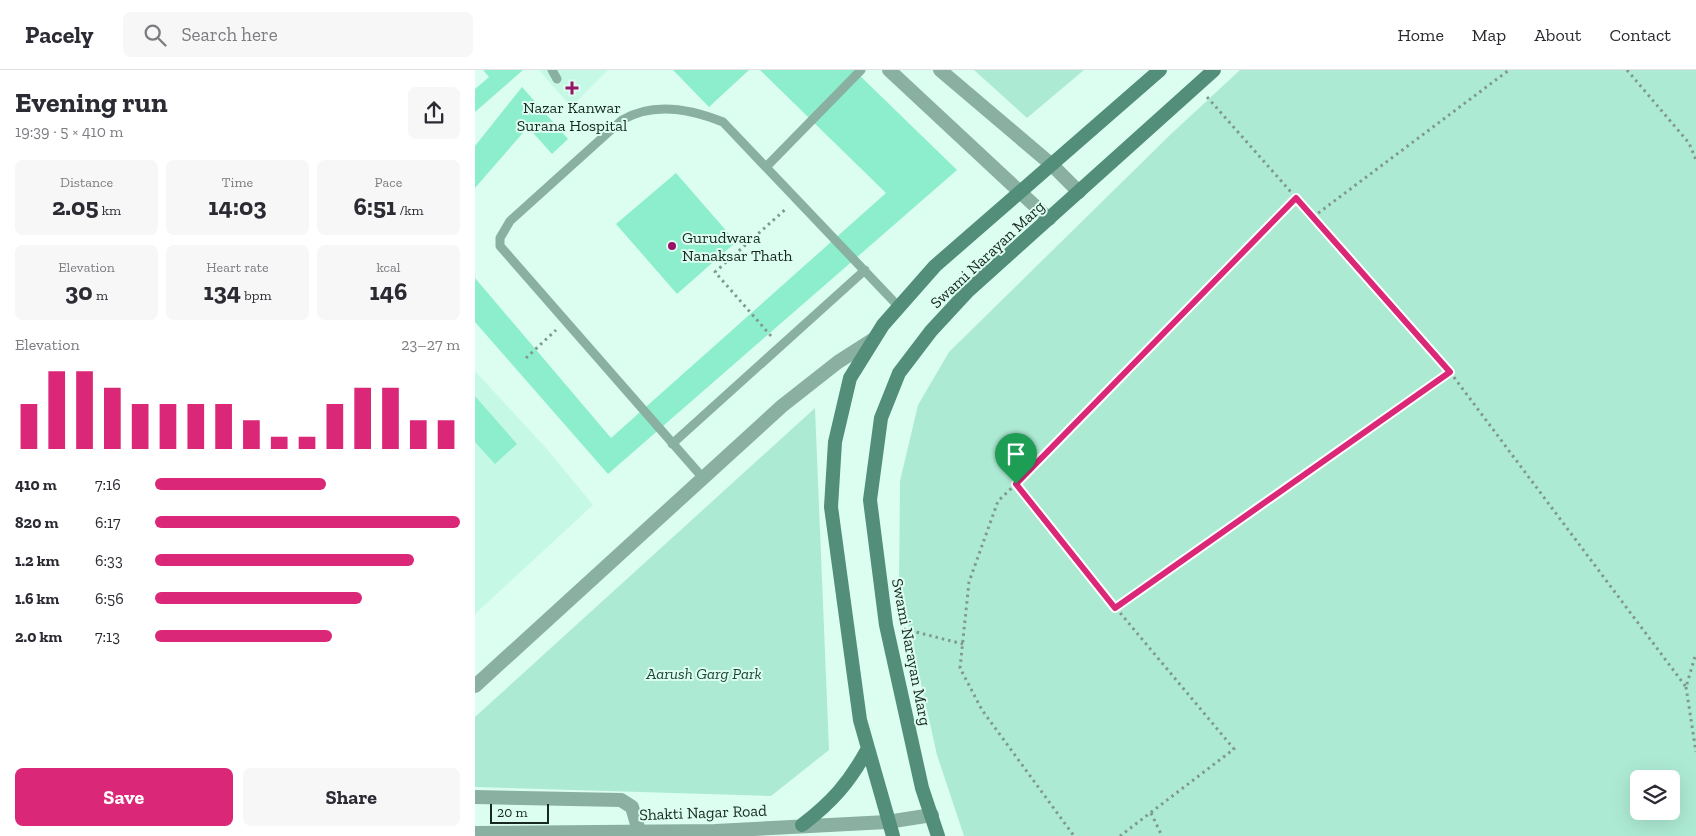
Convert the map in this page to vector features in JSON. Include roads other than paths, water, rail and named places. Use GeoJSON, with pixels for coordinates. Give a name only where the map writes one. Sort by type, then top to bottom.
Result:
{"type":"FeatureCollection","features":[{"type":"Feature","properties":{"kind":"main road","name":"Swami Narayan Marg"},"geometry":{"type":"LineString","coordinates":[[893,836],[887,822],[860,720],[831,507],[835,442],[850,378],[874,339],[935,266],[1160,70]]}},
{"type":"Feature","properties":{"kind":"main road","name":"Swami Narayan Marg"},"geometry":{"type":"LineString","coordinates":[[939,836],[923,788],[886,625],[870,500],[881,418],[899,373],[931,331],[968,291],[1214,70]]}},
{"type":"Feature","properties":{"kind":"main road"},"geometry":{"type":"LineString","coordinates":[[802,825],[829,805],[851,779],[867,750]]}},
{"type":"Feature","properties":{"kind":"street"},"geometry":{"type":"LineString","coordinates":[[889,70],[1019,193],[1049,218]]}},
{"type":"Feature","properties":{"kind":"street"},"geometry":{"type":"LineString","coordinates":[[940,70],[1052,165],[1079,192]]}},
{"type":"Feature","properties":{"kind":"street"},"geometry":{"type":"LineString","coordinates":[[475,686],[782,406],[837,362],[874,339]]}},
{"type":"Feature","properties":{"kind":"street"},"geometry":{"type":"LineString","coordinates":[[475,797],[621,800],[632,807],[639,832]]}},
{"type":"Feature","properties":{"kind":"street","name":"Shakti Nagar Road"},"geometry":{"type":"LineString","coordinates":[[475,833],[715,831],[887,822],[932,815]]}},
{"type":"Feature","properties":{"kind":"lane"},"geometry":{"type":"LineString","coordinates":[[551,70],[557,79]]}},
{"type":"Feature","properties":{"kind":"lane"},"geometry":{"type":"LineString","coordinates":[[766,167],[861,70]]}},
{"type":"Feature","properties":{"kind":"lane"},"geometry":{"type":"LineString","coordinates":[[703,478],[503,252],[500,246],[500,238],[509,221],[622,120],[635,112],[653,108],[702,114],[723,122],[899,307]]}},
{"type":"Feature","properties":{"kind":"lane"},"geometry":{"type":"LineString","coordinates":[[672,444],[865,270]]}},
{"type":"Feature","properties":{"kind":"place","name":"Nazar Kanwar Surana Hospital"},"geometry":{"type":"Point","coordinates":[572,88]}},
{"type":"Feature","properties":{"kind":"place","name":"Gurudwara Nanaksar Thath"},"geometry":{"type":"Point","coordinates":[672,246]}},
{"type":"Feature","properties":{"kind":"park label","name":"Aarush Garg Park"},"geometry":{"type":"Point","coordinates":[704,673]}}]}
